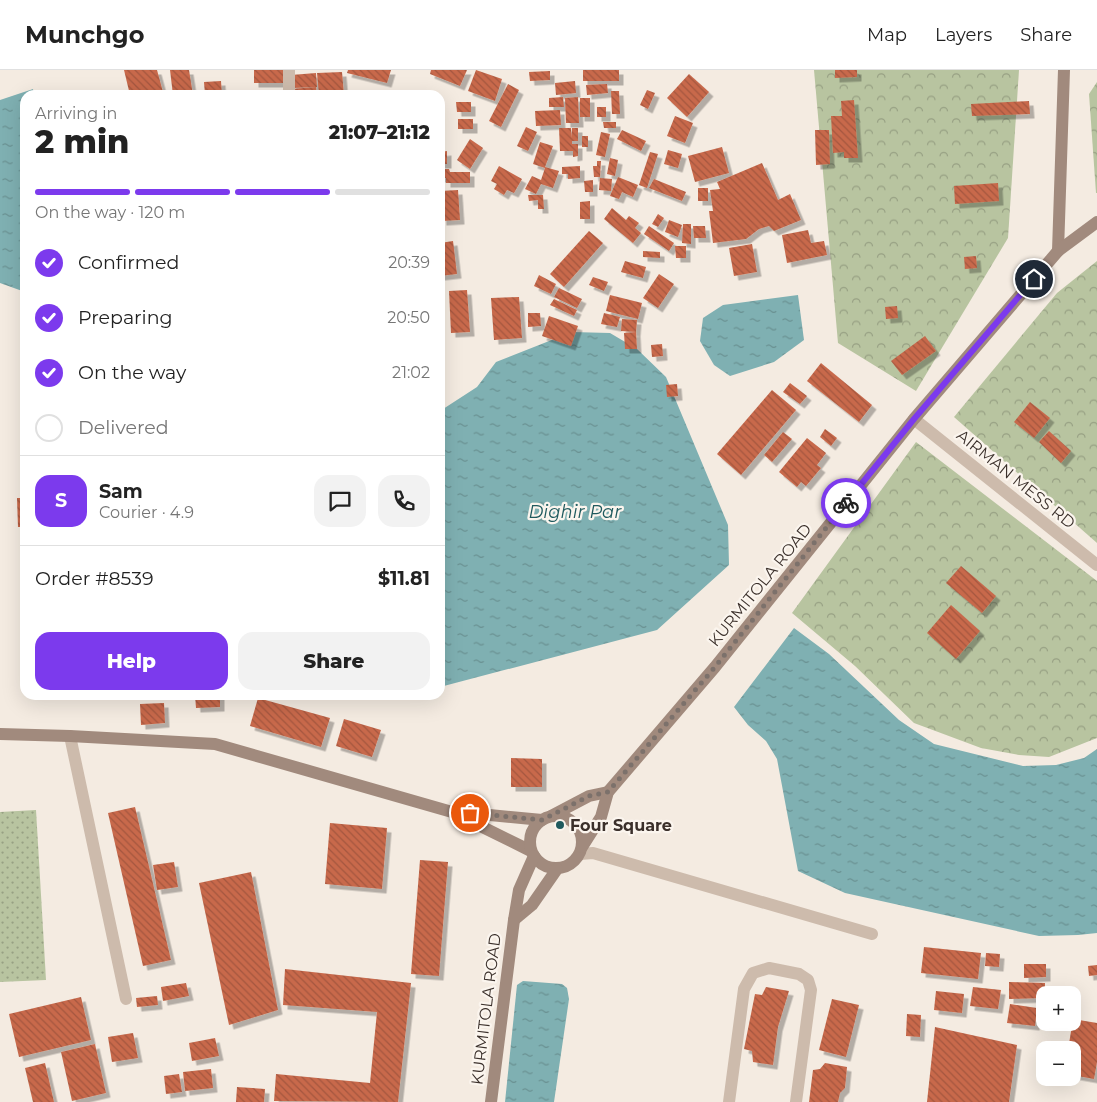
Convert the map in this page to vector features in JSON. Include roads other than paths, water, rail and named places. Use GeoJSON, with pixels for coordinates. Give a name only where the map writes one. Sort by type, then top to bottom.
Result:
{"type":"FeatureCollection","features":[{"type":"Feature","properties":{"kind":"street"},"geometry":{"type":"LineString","coordinates":[[288,70],[289,90]]}},
{"type":"Feature","properties":{"kind":"street"},"geometry":{"type":"LineString","coordinates":[[1058,250],[1064,70]]}},
{"type":"Feature","properties":{"kind":"street","name":"KURMITOLA ROAD"},"geometry":{"type":"LineString","coordinates":[[608,792],[715,667],[914,419],[1058,250],[1097,222]]}},
{"type":"Feature","properties":{"kind":"street","name":"AIRMAN MESS RD"},"geometry":{"type":"LineString","coordinates":[[914,419],[1097,565]]}},
{"type":"Feature","properties":{"kind":"street"},"geometry":{"type":"LineString","coordinates":[[0,734],[215,744],[452,812],[533,854],[543,865],[557,869],[573,863],[581,851],[601,817],[608,792],[589,796],[547,818],[535,827],[531,836],[533,854]]}},
{"type":"Feature","properties":{"kind":"street"},"geometry":{"type":"LineString","coordinates":[[70,736],[126,999]]}},
{"type":"Feature","properties":{"kind":"street"},"geometry":{"type":"LineString","coordinates":[[452,812],[547,818],[562,816],[571,820],[578,828],[582,837],[581,851]]}},
{"type":"Feature","properties":{"kind":"street"},"geometry":{"type":"LineString","coordinates":[[581,851],[872,934]]}},
{"type":"Feature","properties":{"kind":"street","name":"KURMITOLA ROAD"},"geometry":{"type":"LineString","coordinates":[[491,1102],[519,890],[533,854]]}},
{"type":"Feature","properties":{"kind":"street","name":"KURMITOLA ROAD"},"geometry":{"type":"LineString","coordinates":[[514,920],[532,905],[557,869]]}},
{"type":"Feature","properties":{"kind":"street"},"geometry":{"type":"LineString","coordinates":[[728,1102],[744,989],[753,973],[769,968],[799,974],[808,980],[811,990],[796,1102]]}},
{"type":"Feature","properties":{"kind":"water"},"geometry":{"type":"Polygon","coordinates":[[[20,93],[20,290],[0,283],[0,100],[20,93]]]}},
{"type":"Feature","properties":{"kind":"water"},"geometry":{"type":"Polygon","coordinates":[[[798,295],[804,340],[774,362],[730,376],[714,365],[700,341],[703,318],[723,305],[798,295]]]}},
{"type":"Feature","properties":{"kind":"water","name":"Dighir Par"},"geometry":{"type":"Polygon","coordinates":[[[572,332],[610,333],[637,349],[666,377],[728,525],[729,565],[657,630],[445,686],[445,408],[477,387],[496,362],[572,332]]]}},
{"type":"Feature","properties":{"kind":"water"},"geometry":{"type":"Polygon","coordinates":[[[794,628],[829,654],[899,720],[934,744],[1023,766],[1056,765],[1084,758],[1097,749],[1097,933],[1039,936],[845,893],[798,871],[777,759],[766,741],[748,725],[734,707],[794,628]]]}},
{"type":"Feature","properties":{"kind":"water"},"geometry":{"type":"Polygon","coordinates":[[[523,981],[562,984],[567,988],[569,999],[554,1102],[505,1102],[517,985],[523,981]]]}},
{"type":"Feature","properties":{"kind":"place","name":"Four Square"},"geometry":{"type":"Point","coordinates":[560,825]}}]}
